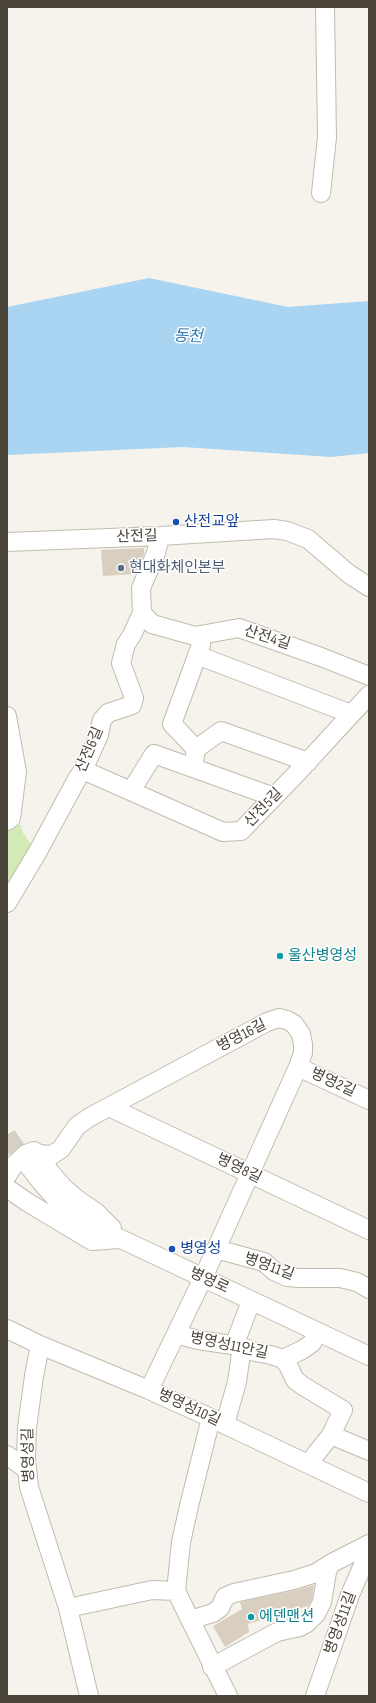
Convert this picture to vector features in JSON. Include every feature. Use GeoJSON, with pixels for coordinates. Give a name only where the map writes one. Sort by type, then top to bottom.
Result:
{"type":"FeatureCollection","features":[{"type":"Feature","properties":{"kind":"street"},"geometry":{"type":"LineString","coordinates":[[321,193],[327,137],[325,7]]}},
{"type":"Feature","properties":{"kind":"street","name":"산전길"},"geometry":{"type":"LineString","coordinates":[[7,542],[160,536],[237,530],[274,529],[287,531],[308,539],[349,574],[369,587]]}},
{"type":"Feature","properties":{"kind":"street","name":"산전6길"},"geometry":{"type":"LineString","coordinates":[[7,903],[33,860],[77,779],[84,770],[99,734],[102,720],[108,713],[132,705],[134,698],[121,663],[126,644],[132,635],[142,613],[141,588],[156,553],[160,536]]}},
{"type":"Feature","properties":{"kind":"street","name":"산전4길"},"geometry":{"type":"LineString","coordinates":[[142,613],[152,624],[195,636],[205,635],[226,629],[239,628],[369,676]]}},
{"type":"Feature","properties":{"kind":"street"},"geometry":{"type":"LineString","coordinates":[[196,749],[172,724],[205,635]]}},
{"type":"Feature","properties":{"kind":"street"},"geometry":{"type":"LineString","coordinates":[[198,655],[351,714]]}},
{"type":"Feature","properties":{"kind":"street","name":"산전5길"},"geometry":{"type":"LineString","coordinates":[[84,770],[223,832],[241,831],[308,762],[369,694]]}},
{"type":"Feature","properties":{"kind":"street"},"geometry":{"type":"LineString","coordinates":[[7,716],[17,772],[11,818],[7,820]]}},
{"type":"Feature","properties":{"kind":"street"},"geometry":{"type":"LineString","coordinates":[[193,768],[196,749],[221,731],[308,762]]}},
{"type":"Feature","properties":{"kind":"street"},"geometry":{"type":"LineString","coordinates":[[131,791],[154,754],[274,797]]}},
{"type":"Feature","properties":{"kind":"street","name":"병영16길"},"geometry":{"type":"LineString","coordinates":[[7,1176],[14,1165],[26,1154],[34,1151],[32,1157],[52,1155],[61,1149],[77,1126],[90,1116],[267,1022],[279,1018],[287,1020],[294,1024],[301,1034],[303,1053],[298,1066],[203,1278],[149,1390]]}},
{"type":"Feature","properties":{"kind":"street","name":"병영2길"},"geometry":{"type":"LineString","coordinates":[[298,1066],[369,1100]]}},
{"type":"Feature","properties":{"kind":"street","name":"병영8길"},"geometry":{"type":"LineString","coordinates":[[109,1106],[369,1230]]}},
{"type":"Feature","properties":{"kind":"street","name":"병영로"},"geometry":{"type":"LineString","coordinates":[[32,1157],[41,1182],[58,1200],[72,1212],[102,1230],[369,1356]]}},
{"type":"Feature","properties":{"kind":"street"},"geometry":{"type":"LineString","coordinates":[[7,1188],[34,1206],[92,1240],[121,1239]]}},
{"type":"Feature","properties":{"kind":"street","name":"병영11길"},"geometry":{"type":"LineString","coordinates":[[216,1249],[264,1262],[274,1271],[287,1276],[299,1278],[340,1278],[357,1282],[369,1289]]}},
{"type":"Feature","properties":{"kind":"street"},"geometry":{"type":"LineString","coordinates":[[228,1696],[212,1667],[176,1591],[177,1572],[184,1528],[218,1421],[237,1382],[241,1354],[237,1338],[251,1301]]}},
{"type":"Feature","properties":{"kind":"street","name":"병영성10길"},"geometry":{"type":"LineString","coordinates":[[7,1329],[40,1345],[149,1390],[218,1421],[369,1493]]}},
{"type":"Feature","properties":{"kind":"street","name":"병영성11안길"},"geometry":{"type":"LineString","coordinates":[[282,1359],[302,1350],[312,1343],[318,1332]]}},
{"type":"Feature","properties":{"kind":"street","name":"병영성11안길"},"geometry":{"type":"LineString","coordinates":[[176,1334],[198,1340],[239,1346],[282,1359],[288,1365],[295,1380],[343,1410],[331,1435],[308,1464]]}},
{"type":"Feature","properties":{"kind":"street","name":"병영성길"},"geometry":{"type":"LineString","coordinates":[[40,1345],[27,1428],[27,1470],[29,1487],[68,1608],[89,1696]]}},
{"type":"Feature","properties":{"kind":"street"},"geometry":{"type":"LineString","coordinates":[[331,1435],[369,1451]]}},
{"type":"Feature","properties":{"kind":"street"},"geometry":{"type":"LineString","coordinates":[[7,1456],[27,1470]]}},
{"type":"Feature","properties":{"kind":"street"},"geometry":{"type":"LineString","coordinates":[[190,1620],[213,1613],[220,1608],[225,1597],[234,1593],[294,1580],[316,1573],[369,1544]]}},
{"type":"Feature","properties":{"kind":"street","name":"병영성11길"},"geometry":{"type":"LineString","coordinates":[[315,1696],[350,1595],[369,1551]]}},
{"type":"Feature","properties":{"kind":"street"},"geometry":{"type":"LineString","coordinates":[[212,1667],[277,1632],[300,1627],[307,1623],[316,1614],[322,1602],[327,1572],[330,1564]]}},
{"type":"Feature","properties":{"kind":"street"},"geometry":{"type":"LineString","coordinates":[[68,1608],[152,1590],[176,1591]]}},
{"type":"Feature","properties":{"kind":"street"},"geometry":{"type":"LineString","coordinates":[[316,1614],[341,1621]]}},
{"type":"Feature","properties":{"kind":"green space"},"geometry":{"type":"Polygon","coordinates":[[[10,822],[21,825],[23,833],[34,848],[7,892],[7,832],[10,822]]]}},
{"type":"Feature","properties":{"kind":"water","name":"동천"},"geometry":{"type":"Polygon","coordinates":[[[149,278],[288,307],[369,301],[369,453],[331,457],[183,447],[7,455],[7,307],[149,278]]]}},
{"type":"Feature","properties":{"kind":"building","name":"현대화체인본부"},"geometry":{"type":"Polygon","coordinates":[[[144,548],[144,554],[135,574],[103,576],[101,550],[144,548]]]}},
{"type":"Feature","properties":{"kind":"building","name":"에덴맨션"},"geometry":{"type":"Polygon","coordinates":[[[314,1585],[312,1599],[308,1606],[248,1624],[249,1632],[225,1647],[213,1626],[242,1609],[240,1602],[314,1585]]]}},
{"type":"Feature","properties":{"kind":"tunnel"},"geometry":{"type":"LineString","coordinates":[[7,1135],[24,1160]]}},
{"type":"Feature","properties":{"kind":"place","name":"산전교앞"},"geometry":{"type":"Point","coordinates":[176,522]}},
{"type":"Feature","properties":{"kind":"place","name":"현대화체인본부"},"geometry":{"type":"Point","coordinates":[121,568]}},
{"type":"Feature","properties":{"kind":"place","name":"울산병영성"},"geometry":{"type":"Point","coordinates":[280,956]}},
{"type":"Feature","properties":{"kind":"place","name":"병영성"},"geometry":{"type":"Point","coordinates":[172,1249]}},
{"type":"Feature","properties":{"kind":"place","name":"에덴맨션"},"geometry":{"type":"Point","coordinates":[251,1617]}}]}
